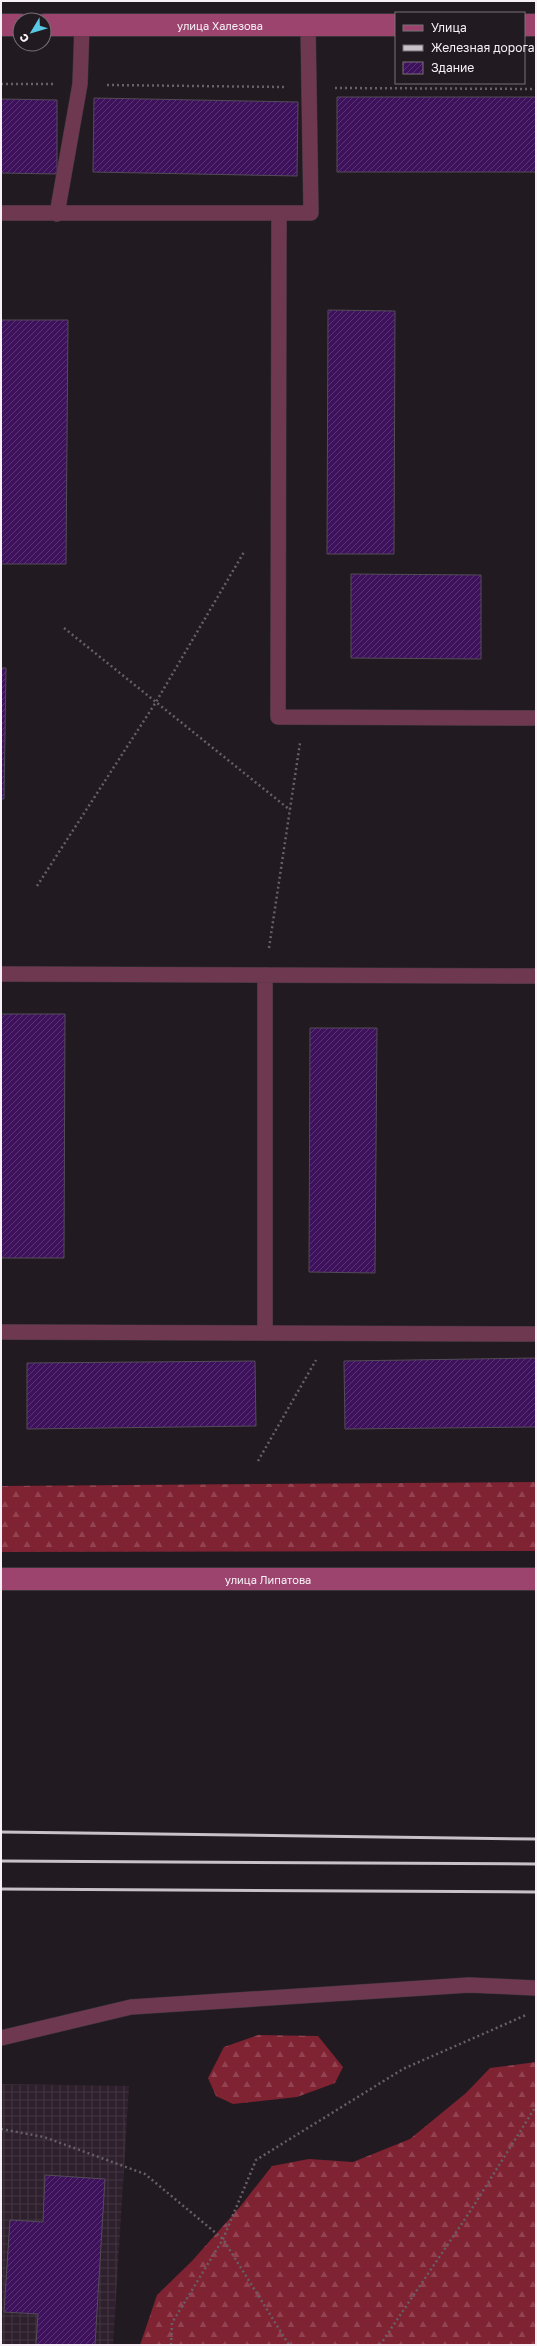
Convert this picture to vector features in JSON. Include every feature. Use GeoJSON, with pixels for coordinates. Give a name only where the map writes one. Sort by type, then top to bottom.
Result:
{"type":"FeatureCollection","features":[{"type":"Feature","properties":{"kind":"street"},"geometry":{"type":"LineString","coordinates":[[1,25],[12,25]]}},
{"type":"Feature","properties":{"kind":"street","name":"улица Халезова"},"geometry":{"type":"LineString","coordinates":[[52,25],[395,25]]}},
{"type":"Feature","properties":{"kind":"street"},"geometry":{"type":"LineString","coordinates":[[525,25],[536,25]]}},
{"type":"Feature","properties":{"kind":"street","name":"улица Липатова"},"geometry":{"type":"LineString","coordinates":[[1,1579],[536,1579]]}},
{"type":"Feature","properties":{"kind":"lane"},"geometry":{"type":"LineString","coordinates":[[57,214],[80,84],[82,25]]}},
{"type":"Feature","properties":{"kind":"lane"},"geometry":{"type":"LineString","coordinates":[[1,213],[311,213],[308,25]]}},
{"type":"Feature","properties":{"kind":"lane"},"geometry":{"type":"LineString","coordinates":[[279,212],[278,717],[536,718]]}},
{"type":"Feature","properties":{"kind":"lane"},"geometry":{"type":"LineString","coordinates":[[1,974],[536,976]]}},
{"type":"Feature","properties":{"kind":"lane"},"geometry":{"type":"LineString","coordinates":[[265,975],[265,1333]]}},
{"type":"Feature","properties":{"kind":"lane"},"geometry":{"type":"LineString","coordinates":[[1,1332],[536,1334]]}},
{"type":"Feature","properties":{"kind":"lane"},"geometry":{"type":"LineString","coordinates":[[1,2038],[131,2007],[469,1986],[536,1988]]}},
{"type":"Feature","properties":{"kind":"path"},"geometry":{"type":"LineString","coordinates":[[1,84],[536,89]]}},
{"type":"Feature","properties":{"kind":"path"},"geometry":{"type":"LineString","coordinates":[[37,886],[156,702],[244,552]]}},
{"type":"Feature","properties":{"kind":"path"},"geometry":{"type":"LineString","coordinates":[[64,628],[290,810]]}},
{"type":"Feature","properties":{"kind":"path"},"geometry":{"type":"LineString","coordinates":[[265,975],[303,717]]}},
{"type":"Feature","properties":{"kind":"path"},"geometry":{"type":"LineString","coordinates":[[258,1461],[331,1334]]}},
{"type":"Feature","properties":{"kind":"path"},"geometry":{"type":"LineString","coordinates":[[172,2345],[172,2323],[223,2239],[256,2160],[403,2069],[529,2014]]}},
{"type":"Feature","properties":{"kind":"path"},"geometry":{"type":"LineString","coordinates":[[380,2345],[471,2210],[536,2106]]}},
{"type":"Feature","properties":{"kind":"path"},"geometry":{"type":"LineString","coordinates":[[1,2129],[44,2137],[146,2174],[223,2239],[289,2345]]}},
{"type":"Feature","properties":{"kind":"shaded area"},"geometry":{"type":"Polygon","coordinates":[[[1,2084],[129,2086],[113,2345],[1,2345],[1,2084]]]}},
{"type":"Feature","properties":{"kind":"green space"},"geometry":{"type":"Polygon","coordinates":[[[536,1482],[536,1551],[1,1552],[1,1486],[536,1482]]]}},
{"type":"Feature","properties":{"kind":"green space"},"geometry":{"type":"Polygon","coordinates":[[[258,2035],[318,2036],[343,2067],[335,2083],[297,2097],[233,2104],[216,2096],[208,2078],[224,2047],[258,2035]]]}},
{"type":"Feature","properties":{"kind":"green space"},"geometry":{"type":"Polygon","coordinates":[[[536,2062],[536,2345],[140,2345],[157,2295],[192,2261],[239,2208],[272,2166],[309,2159],[353,2162],[410,2139],[466,2093],[490,2068],[536,2062]]]}},
{"type":"Feature","properties":{"kind":"building"},"geometry":{"type":"Polygon","coordinates":[[[337,97],[536,97],[536,172],[337,172],[337,97]]]}},
{"type":"Feature","properties":{"kind":"building"},"geometry":{"type":"Polygon","coordinates":[[[94,98],[298,102],[297,176],[93,172],[94,98]]]}},
{"type":"Feature","properties":{"kind":"building"},"geometry":{"type":"Polygon","coordinates":[[[1,99],[57,100],[57,174],[1,173],[1,99]]]}},
{"type":"Feature","properties":{"kind":"building"},"geometry":{"type":"Polygon","coordinates":[[[328,310],[395,311],[394,554],[327,554],[328,310]]]}},
{"type":"Feature","properties":{"kind":"building"},"geometry":{"type":"Polygon","coordinates":[[[1,320],[68,320],[66,564],[1,564],[1,320]]]}},
{"type":"Feature","properties":{"kind":"building"},"geometry":{"type":"Polygon","coordinates":[[[351,574],[481,575],[481,659],[351,658],[351,574]]]}},
{"type":"Feature","properties":{"kind":"building"},"geometry":{"type":"Polygon","coordinates":[[[1,668],[6,668],[4,799],[1,799],[1,668]]]}},
{"type":"Feature","properties":{"kind":"building"},"geometry":{"type":"Polygon","coordinates":[[[1,1014],[65,1014],[64,1258],[1,1258],[1,1014]]]}},
{"type":"Feature","properties":{"kind":"building"},"geometry":{"type":"Polygon","coordinates":[[[310,1028],[377,1028],[375,1273],[309,1272],[310,1028]]]}},
{"type":"Feature","properties":{"kind":"building"},"geometry":{"type":"Polygon","coordinates":[[[536,1358],[536,1427],[345,1429],[344,1361],[536,1358]]]}},
{"type":"Feature","properties":{"kind":"building"},"geometry":{"type":"Polygon","coordinates":[[[255,1361],[256,1426],[27,1429],[27,1363],[255,1361]]]}},
{"type":"Feature","properties":{"kind":"building"},"geometry":{"type":"Polygon","coordinates":[[[45,2175],[105,2179],[95,2345],[36,2345],[38,2314],[4,2312],[10,2220],[43,2222],[45,2175]]]}},
{"type":"Feature","properties":{"kind":"railway"},"geometry":{"type":"LineString","coordinates":[[1,1832],[536,1839]]}},
{"type":"Feature","properties":{"kind":"railway"},"geometry":{"type":"LineString","coordinates":[[1,1861],[536,1864]]}},
{"type":"Feature","properties":{"kind":"railway"},"geometry":{"type":"LineString","coordinates":[[1,1889],[536,1892]]}}]}
